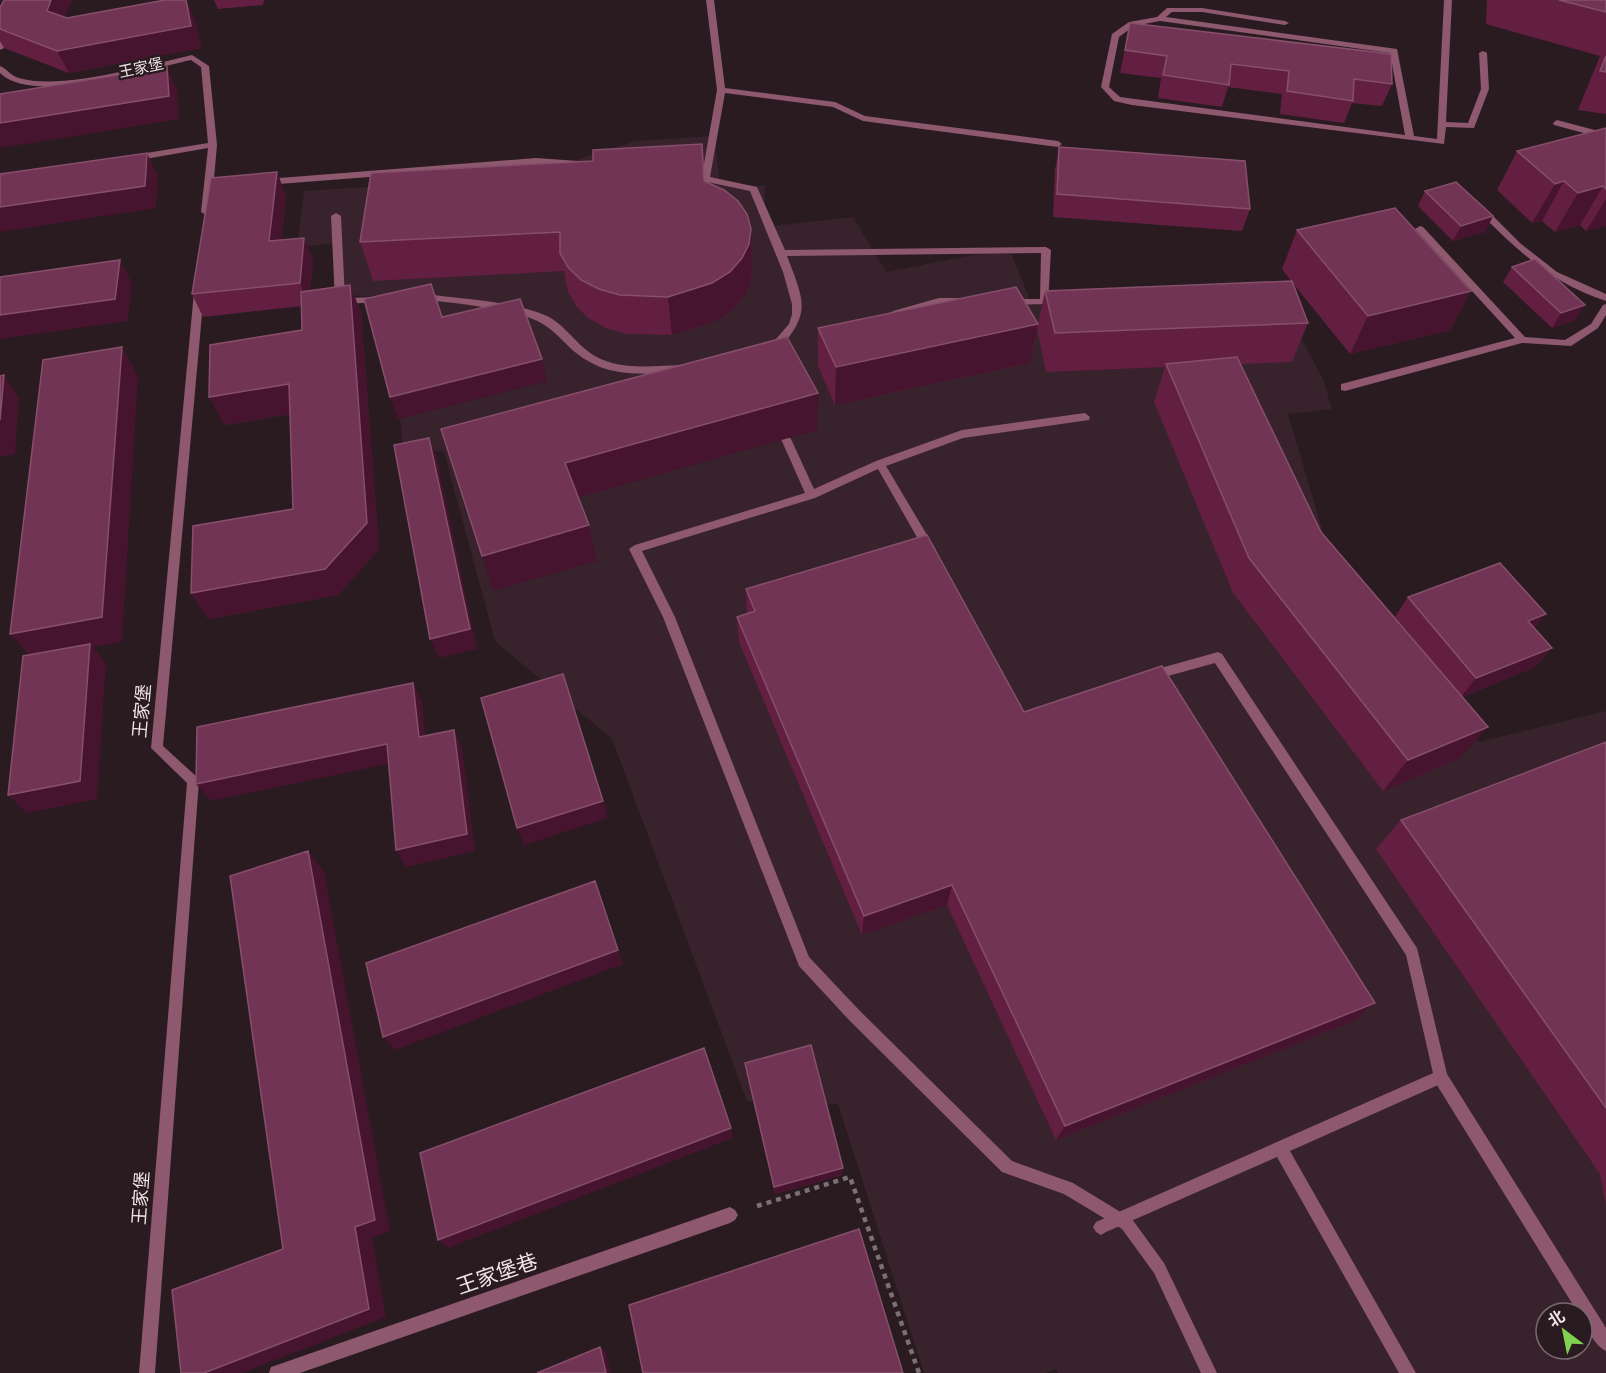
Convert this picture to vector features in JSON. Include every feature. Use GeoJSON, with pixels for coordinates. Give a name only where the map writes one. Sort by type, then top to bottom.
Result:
{"type":"FeatureCollection","features":[{"type":"Feature","properties":{"kind":"street"},"geometry":{"type":"LineString","coordinates":[[0,48],[18,0]]}},
{"type":"Feature","properties":{"kind":"street"},"geometry":{"type":"LineString","coordinates":[[706,177],[721,90],[710,0]]}},
{"type":"Feature","properties":{"kind":"street"},"geometry":{"type":"LineString","coordinates":[[1410,138],[1394,51],[1160,19],[1132,24],[1115,36],[1105,87],[1117,99],[1410,138],[1441,142],[1448,0]]}},
{"type":"Feature","properties":{"kind":"street"},"geometry":{"type":"LineString","coordinates":[[1160,19],[1170,10],[1202,10],[1285,23]]}},
{"type":"Feature","properties":{"kind":"street"},"geometry":{"type":"LineString","coordinates":[[1441,124],[1471,126],[1485,89],[1483,52]]}},
{"type":"Feature","properties":{"kind":"street","name":"王家堡"},"geometry":{"type":"LineString","coordinates":[[0,68],[13,80],[41,85],[86,79],[192,57],[205,66],[213,145],[205,221]]}},
{"type":"Feature","properties":{"kind":"street"},"geometry":{"type":"LineString","coordinates":[[721,90],[835,105],[863,118],[1058,144]]}},
{"type":"Feature","properties":{"kind":"street"},"geometry":{"type":"LineString","coordinates":[[1557,123],[1606,136]]}},
{"type":"Feature","properties":{"kind":"street"},"geometry":{"type":"LineString","coordinates":[[118,160],[213,145]]}},
{"type":"Feature","properties":{"kind":"street"},"geometry":{"type":"LineString","coordinates":[[255,183],[536,161],[591,165]]}},
{"type":"Feature","properties":{"kind":"street"},"geometry":{"type":"LineString","coordinates":[[676,173],[706,177],[754,189],[797,295],[798,314],[789,333],[765,353]]}},
{"type":"Feature","properties":{"kind":"street"},"geometry":{"type":"LineString","coordinates":[[208,186],[220,185]]}},
{"type":"Feature","properties":{"kind":"street"},"geometry":{"type":"LineString","coordinates":[[1469,199],[1517,245],[1554,274],[1606,298]]}},
{"type":"Feature","properties":{"kind":"street"},"geometry":{"type":"LineString","coordinates":[[336,216],[340,301],[387,300]]}},
{"type":"Feature","properties":{"kind":"street"},"geometry":{"type":"LineString","coordinates":[[1420,229],[1522,340]]}},
{"type":"Feature","properties":{"kind":"street"},"geometry":{"type":"LineString","coordinates":[[779,253],[1046,250],[1045,302],[998,302]]}},
{"type":"Feature","properties":{"kind":"street","name":"王家堡"},"geometry":{"type":"LineString","coordinates":[[147,1373],[193,781],[158,748],[200,280]]}},
{"type":"Feature","properties":{"kind":"street"},"geometry":{"type":"LineString","coordinates":[[411,299],[434,298],[530,314],[560,327],[582,352],[606,366],[633,370],[696,369]]}},
{"type":"Feature","properties":{"kind":"street"},"geometry":{"type":"LineString","coordinates":[[885,316],[939,301],[975,301]]}},
{"type":"Feature","properties":{"kind":"street"},"geometry":{"type":"LineString","coordinates":[[1345,387],[1522,340],[1567,344],[1595,326],[1606,307]]}},
{"type":"Feature","properties":{"kind":"street"},"geometry":{"type":"LineString","coordinates":[[1085,417],[962,434],[880,464],[811,495],[635,549],[669,618],[804,961],[854,1015],[1007,1167],[1068,1188],[1127,1224],[1159,1268],[1209,1373]]}},
{"type":"Feature","properties":{"kind":"street"},"geometry":{"type":"LineString","coordinates":[[786,439],[811,495]]}},
{"type":"Feature","properties":{"kind":"street"},"geometry":{"type":"LineString","coordinates":[[880,464],[938,564]]}},
{"type":"Feature","properties":{"kind":"street"},"geometry":{"type":"LineString","coordinates":[[1138,680],[1218,657],[1412,952],[1440,1077],[1606,1343]]}},
{"type":"Feature","properties":{"kind":"street"},"geometry":{"type":"LineString","coordinates":[[1101,1227],[1440,1077]]}},
{"type":"Feature","properties":{"kind":"street"},"geometry":{"type":"LineString","coordinates":[[1280,1148],[1408,1373]]}},
{"type":"Feature","properties":{"kind":"street","name":"王家堡巷"},"geometry":{"type":"LineString","coordinates":[[277,1373],[730,1215]]}},
{"type":"Feature","properties":{"kind":"path"},"geometry":{"type":"LineString","coordinates":[[730,1215],[850,1177],[919,1373]]}},
{"type":"Feature","properties":{"kind":"shaded area"},"geometry":{"type":"Polygon","coordinates":[[[714,136],[720,183],[765,186],[764,227],[853,217],[886,272],[1009,248],[1031,302],[1283,305],[1323,379],[1332,409],[1288,414],[1324,536],[1479,742],[1606,711],[1606,1373],[1058,1373],[1056,1369],[1046,1373],[924,1373],[838,1104],[747,1101],[612,739],[495,641],[444,452],[403,447],[387,297],[335,295],[339,243],[297,247],[304,191],[523,177],[636,141],[714,136]]]}},
{"type":"Feature","properties":{"kind":"building"},"geometry":{"type":"Polygon","coordinates":[[[4,0],[51,0],[47,11],[67,18],[165,0],[186,0],[191,26],[57,51],[0,29],[0,8],[4,0]]]}},
{"type":"Feature","properties":{"kind":"building"},"geometry":{"type":"Polygon","coordinates":[[[1559,0],[1606,0],[1606,12],[1559,0]]]}},
{"type":"Feature","properties":{"kind":"building"},"geometry":{"type":"Polygon","coordinates":[[[1130,23],[1391,54],[1392,84],[1354,79],[1353,101],[1287,91],[1289,71],[1231,64],[1229,85],[1163,75],[1167,56],[1125,50],[1130,23]]]}},
{"type":"Feature","properties":{"kind":"building"},"geometry":{"type":"Polygon","coordinates":[[[1606,56],[1606,72],[1600,71],[1606,56]]]}},
{"type":"Feature","properties":{"kind":"building"},"geometry":{"type":"Polygon","coordinates":[[[167,67],[169,96],[0,123],[0,94],[167,67]]]}},
{"type":"Feature","properties":{"kind":"building"},"geometry":{"type":"Polygon","coordinates":[[[1606,128],[1606,189],[1603,186],[1578,193],[1564,181],[1555,184],[1517,151],[1606,128]]]}},
{"type":"Feature","properties":{"kind":"building"},"geometry":{"type":"Polygon","coordinates":[[[702,144],[704,181],[724,190],[738,201],[747,214],[751,229],[749,244],[742,258],[730,272],[712,283],[668,297],[620,295],[599,289],[581,280],[568,267],[560,253],[560,232],[360,242],[371,173],[593,161],[593,150],[702,144]]]}},
{"type":"Feature","properties":{"kind":"building"},"geometry":{"type":"Polygon","coordinates":[[[1059,147],[1245,161],[1250,209],[1057,194],[1059,147]]]}},
{"type":"Feature","properties":{"kind":"building"},"geometry":{"type":"Polygon","coordinates":[[[147,153],[145,186],[0,207],[0,174],[147,153]]]}},
{"type":"Feature","properties":{"kind":"building"},"geometry":{"type":"Polygon","coordinates":[[[277,172],[269,241],[304,238],[300,283],[192,294],[211,178],[277,172]]]}},
{"type":"Feature","properties":{"kind":"building"},"geometry":{"type":"Polygon","coordinates":[[[1456,182],[1493,216],[1461,226],[1425,191],[1456,182]]]}},
{"type":"Feature","properties":{"kind":"building"},"geometry":{"type":"Polygon","coordinates":[[[1395,208],[1471,291],[1368,316],[1297,230],[1395,208]]]}},
{"type":"Feature","properties":{"kind":"building"},"geometry":{"type":"Polygon","coordinates":[[[1535,259],[1585,305],[1561,313],[1512,267],[1535,259]]]}},
{"type":"Feature","properties":{"kind":"building"},"geometry":{"type":"Polygon","coordinates":[[[120,260],[115,299],[0,315],[0,277],[120,260]]]}},
{"type":"Feature","properties":{"kind":"building"},"geometry":{"type":"Polygon","coordinates":[[[1292,281],[1308,323],[1055,333],[1045,291],[1292,281]]]}},
{"type":"Feature","properties":{"kind":"building"},"geometry":{"type":"Polygon","coordinates":[[[431,284],[442,317],[520,299],[542,359],[390,397],[364,299],[431,284]]]}},
{"type":"Feature","properties":{"kind":"building"},"geometry":{"type":"Polygon","coordinates":[[[350,285],[367,523],[325,569],[191,593],[193,526],[293,509],[289,384],[209,397],[210,345],[302,330],[301,292],[350,285]]]}},
{"type":"Feature","properties":{"kind":"building"},"geometry":{"type":"Polygon","coordinates":[[[1016,287],[1038,324],[836,367],[818,328],[1016,287]]]}},
{"type":"Feature","properties":{"kind":"building"},"geometry":{"type":"Polygon","coordinates":[[[787,337],[818,393],[565,463],[589,525],[482,556],[441,429],[787,337]]]}},
{"type":"Feature","properties":{"kind":"building"},"geometry":{"type":"Polygon","coordinates":[[[122,347],[102,617],[10,634],[43,360],[122,347]]]}},
{"type":"Feature","properties":{"kind":"building"},"geometry":{"type":"Polygon","coordinates":[[[1237,357],[1321,532],[1488,727],[1408,760],[1249,558],[1166,364],[1237,357]]]}},
{"type":"Feature","properties":{"kind":"building"},"geometry":{"type":"Polygon","coordinates":[[[4,375],[0,420],[0,376],[4,375]]]}},
{"type":"Feature","properties":{"kind":"building"},"geometry":{"type":"Polygon","coordinates":[[[429,438],[470,629],[430,639],[394,445],[429,438]]]}},
{"type":"Feature","properties":{"kind":"building"},"geometry":{"type":"Polygon","coordinates":[[[927,535],[1024,712],[1162,666],[1375,1003],[1065,1126],[952,885],[864,916],[737,617],[755,611],[746,589],[927,535]]]}},
{"type":"Feature","properties":{"kind":"building"},"geometry":{"type":"Polygon","coordinates":[[[1500,563],[1546,614],[1528,621],[1552,648],[1476,678],[1408,597],[1500,563]]]}},
{"type":"Feature","properties":{"kind":"building"},"geometry":{"type":"Polygon","coordinates":[[[90,644],[80,781],[8,795],[23,656],[90,644]]]}},
{"type":"Feature","properties":{"kind":"building"},"geometry":{"type":"Polygon","coordinates":[[[563,674],[603,801],[517,828],[481,698],[563,674]]]}},
{"type":"Feature","properties":{"kind":"building"},"geometry":{"type":"Polygon","coordinates":[[[413,683],[419,737],[454,730],[467,834],[396,850],[387,744],[196,784],[197,727],[413,683]]]}},
{"type":"Feature","properties":{"kind":"building"},"geometry":{"type":"Polygon","coordinates":[[[1606,742],[1606,1108],[1401,820],[1606,742]]]}},
{"type":"Feature","properties":{"kind":"building"},"geometry":{"type":"Polygon","coordinates":[[[308,851],[375,1220],[355,1227],[369,1309],[204,1373],[181,1373],[172,1290],[283,1249],[230,876],[308,851]]]}},
{"type":"Feature","properties":{"kind":"building"},"geometry":{"type":"Polygon","coordinates":[[[595,881],[618,950],[383,1037],[366,963],[595,881]]]}},
{"type":"Feature","properties":{"kind":"building"},"geometry":{"type":"Polygon","coordinates":[[[811,1045],[843,1168],[774,1187],[745,1063],[811,1045]]]}},
{"type":"Feature","properties":{"kind":"building"},"geometry":{"type":"Polygon","coordinates":[[[704,1048],[731,1128],[438,1240],[420,1153],[704,1048]]]}},
{"type":"Feature","properties":{"kind":"building"},"geometry":{"type":"Polygon","coordinates":[[[859,1229],[903,1373],[643,1373],[629,1305],[859,1229]]]}},
{"type":"Feature","properties":{"kind":"building"},"geometry":{"type":"Polygon","coordinates":[[[600,1347],[606,1373],[537,1373],[600,1347]]]}}]}
